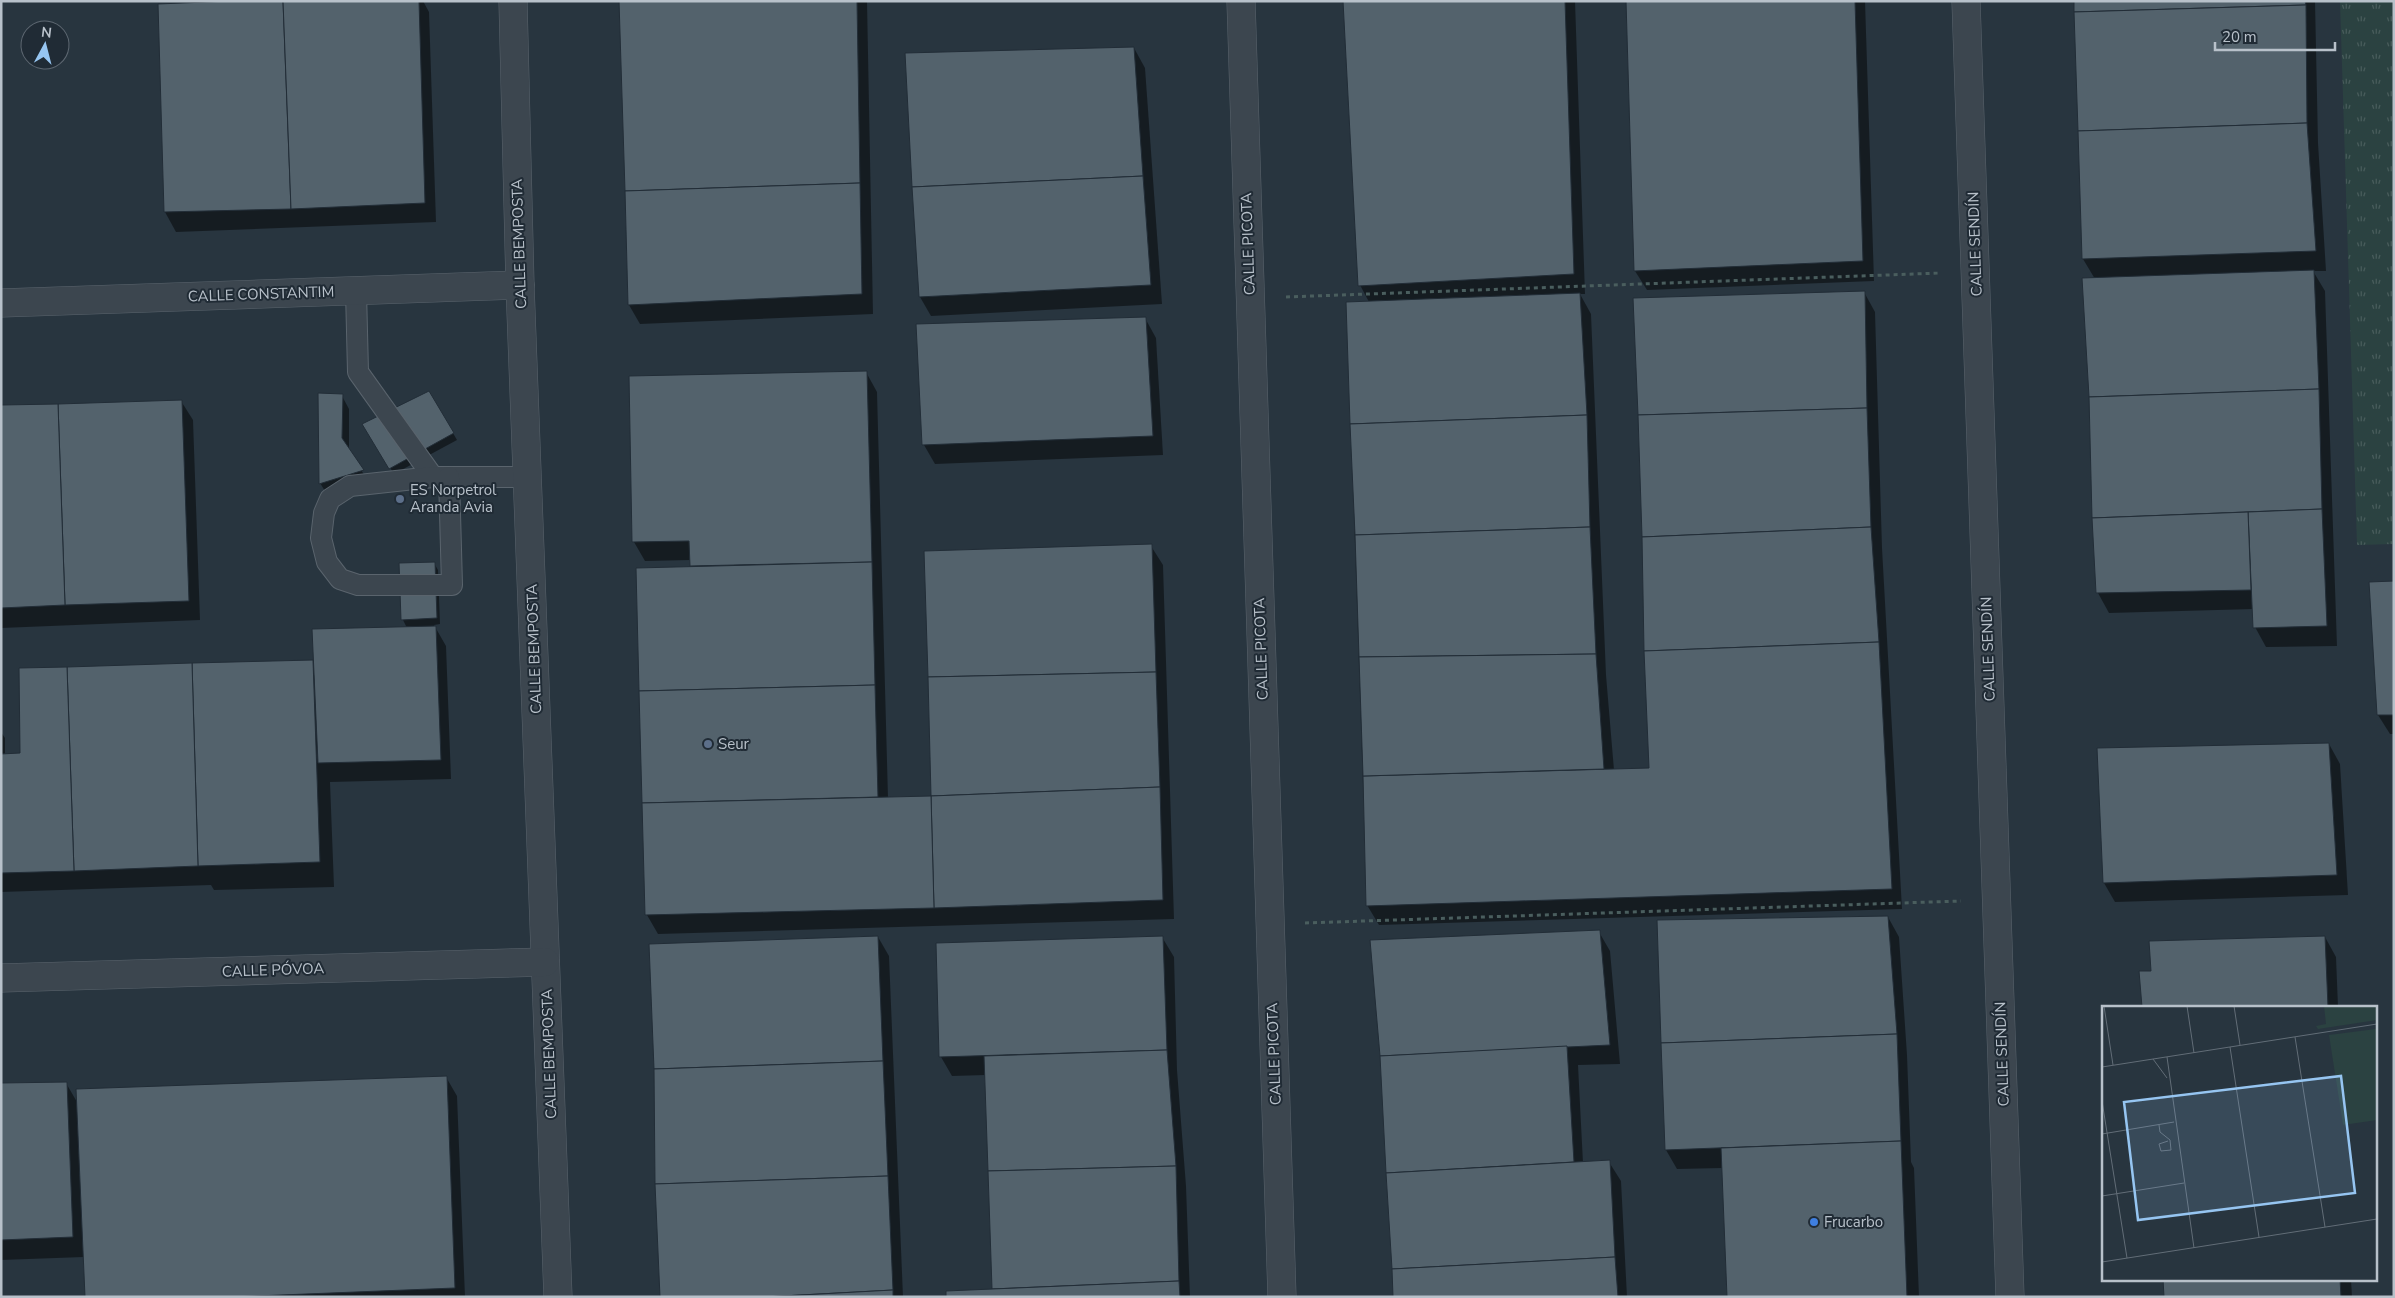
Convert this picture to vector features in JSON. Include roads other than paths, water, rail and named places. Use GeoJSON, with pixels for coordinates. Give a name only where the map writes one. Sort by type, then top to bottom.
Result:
{"type":"FeatureCollection","features":[{"type":"Feature","properties":{"kind":"street","name":"CALLE BEMPOSTA"},"geometry":{"type":"LineString","coordinates":[[513,1],[520,285],[558,1297]]}},
{"type":"Feature","properties":{"kind":"street","name":"CALLE PICOTA"},"geometry":{"type":"LineString","coordinates":[[1240,1],[1282,1297]]}},
{"type":"Feature","properties":{"kind":"street","name":"CALLE SENDÍN"},"geometry":{"type":"LineString","coordinates":[[1966,1],[2010,1297]]}},
{"type":"Feature","properties":{"kind":"street","name":"CALLE CONSTANTIM"},"geometry":{"type":"LineString","coordinates":[[1,303],[520,285]]}},
{"type":"Feature","properties":{"kind":"street","name":"CALLE PÓVOA"},"geometry":{"type":"LineString","coordinates":[[1,978],[545,962]]}},
{"type":"Feature","properties":{"kind":"lane"},"geometry":{"type":"LineString","coordinates":[[356,291],[358,372],[441,477],[452,585],[358,585],[340,579],[328,562],[321,538],[324,513],[330,499],[350,486],[441,477],[527,477]]}},
{"type":"Feature","properties":{"kind":"place","name":"ES Norpetrol Aranda Avia"},"geometry":{"type":"Point","coordinates":[400,499]}},
{"type":"Feature","properties":{"kind":"place","name":"Seur"},"geometry":{"type":"Point","coordinates":[708,744]}},
{"type":"Feature","properties":{"kind":"place","name":"Frucarbo"},"geometry":{"type":"Point","coordinates":[1814,1222]}}]}
